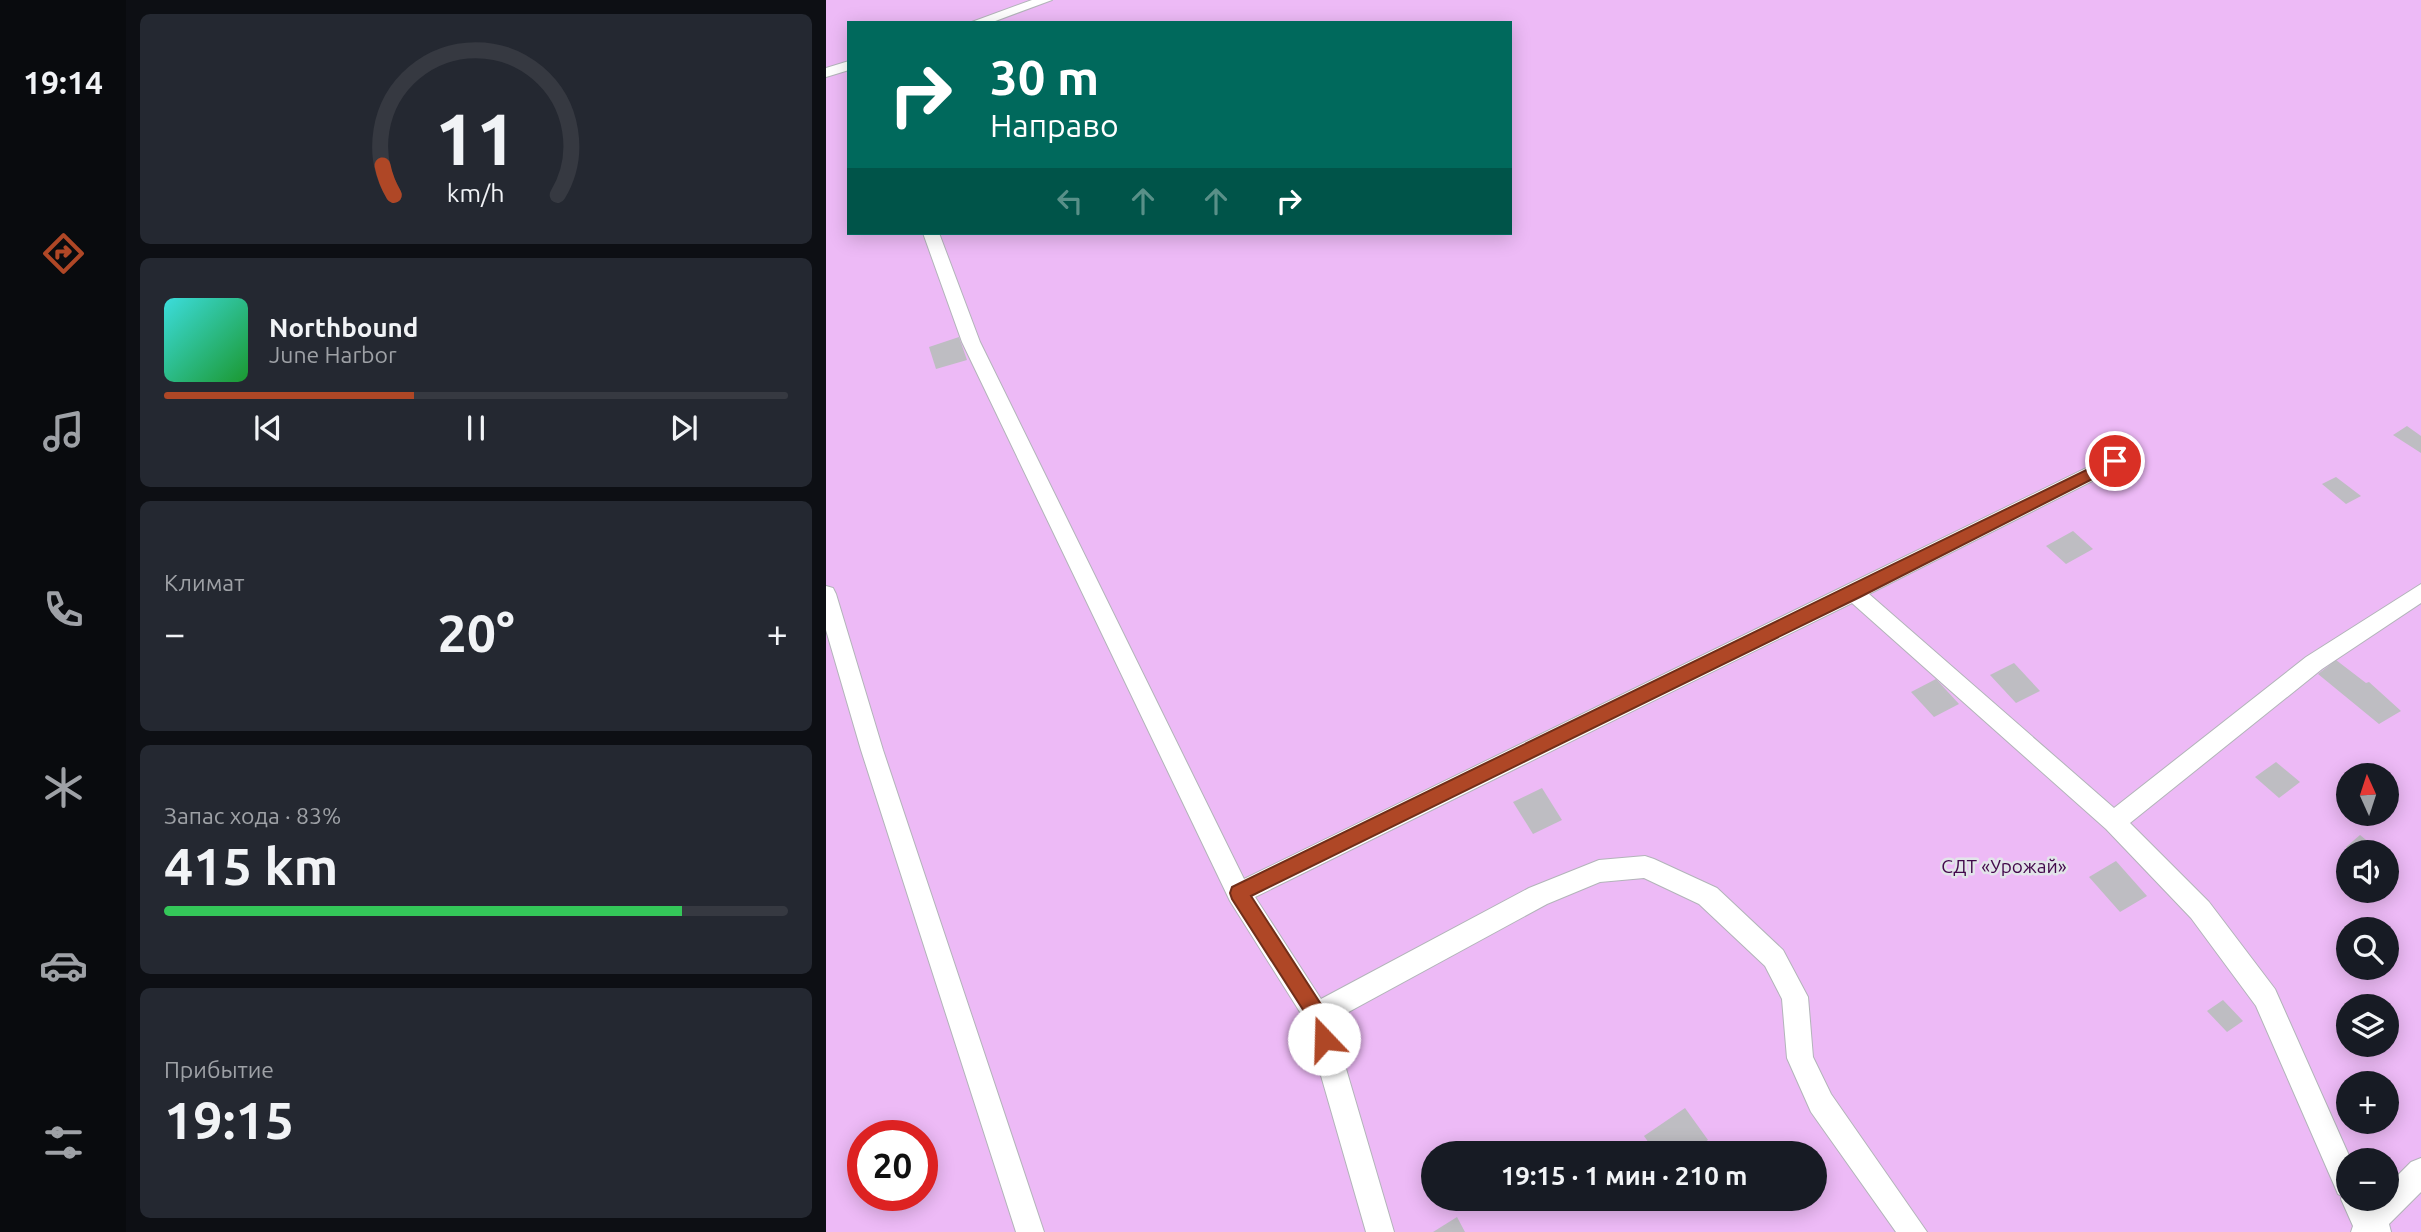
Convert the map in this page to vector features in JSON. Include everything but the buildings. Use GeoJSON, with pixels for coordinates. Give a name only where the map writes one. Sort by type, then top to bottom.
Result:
{"type":"FeatureCollection","features":[{"type":"Feature","properties":{"kind":"lane"},"geometry":{"type":"LineString","coordinates":[[982,21],[1045,0]]}},
{"type":"Feature","properties":{"kind":"lane"},"geometry":{"type":"LineString","coordinates":[[826,72],[847,66]]}},
{"type":"Feature","properties":{"kind":"lane"},"geometry":{"type":"LineString","coordinates":[[932,235],[971,342],[1239,893],[1317,1015],[1380,1232]]}},
{"type":"Feature","properties":{"kind":"lane"},"geometry":{"type":"LineString","coordinates":[[1239,893],[1854,593],[2115,461]]}},
{"type":"Feature","properties":{"kind":"lane"},"geometry":{"type":"LineString","coordinates":[[2114,822],[2314,663],[2421,592]]}},
{"type":"Feature","properties":{"kind":"lane"},"geometry":{"type":"LineString","coordinates":[[1854,593],[2114,822],[2200,910],[2266,998],[2296,1072],[2336,1158]]}},
{"type":"Feature","properties":{"kind":"lane"},"geometry":{"type":"LineString","coordinates":[[826,594],[876,763],[1030,1232]]}},
{"type":"Feature","properties":{"kind":"lane"},"geometry":{"type":"LineString","coordinates":[[1317,1015],[1538,896],[1599,871],[1645,867],[1708,896],[1774,958],[1796,997],[1800,1058],[1821,1103],[1913,1232]]}},
{"type":"Feature","properties":{"kind":"lane"},"geometry":{"type":"LineString","coordinates":[[2361,1211],[2371,1230],[2421,1172]]}},
{"type":"Feature","properties":{"kind":"green space","name":"СДТ «Урожай»"},"geometry":{"type":"Polygon","coordinates":[[[826,0],[2421,0],[2421,1232],[826,1232],[826,0]]]}},
{"type":"Feature","properties":{"kind":"route"},"geometry":{"type":"LineString","coordinates":[[1324,1039],[1317,1015],[1239,893],[1854,593],[2115,461]]}}]}
